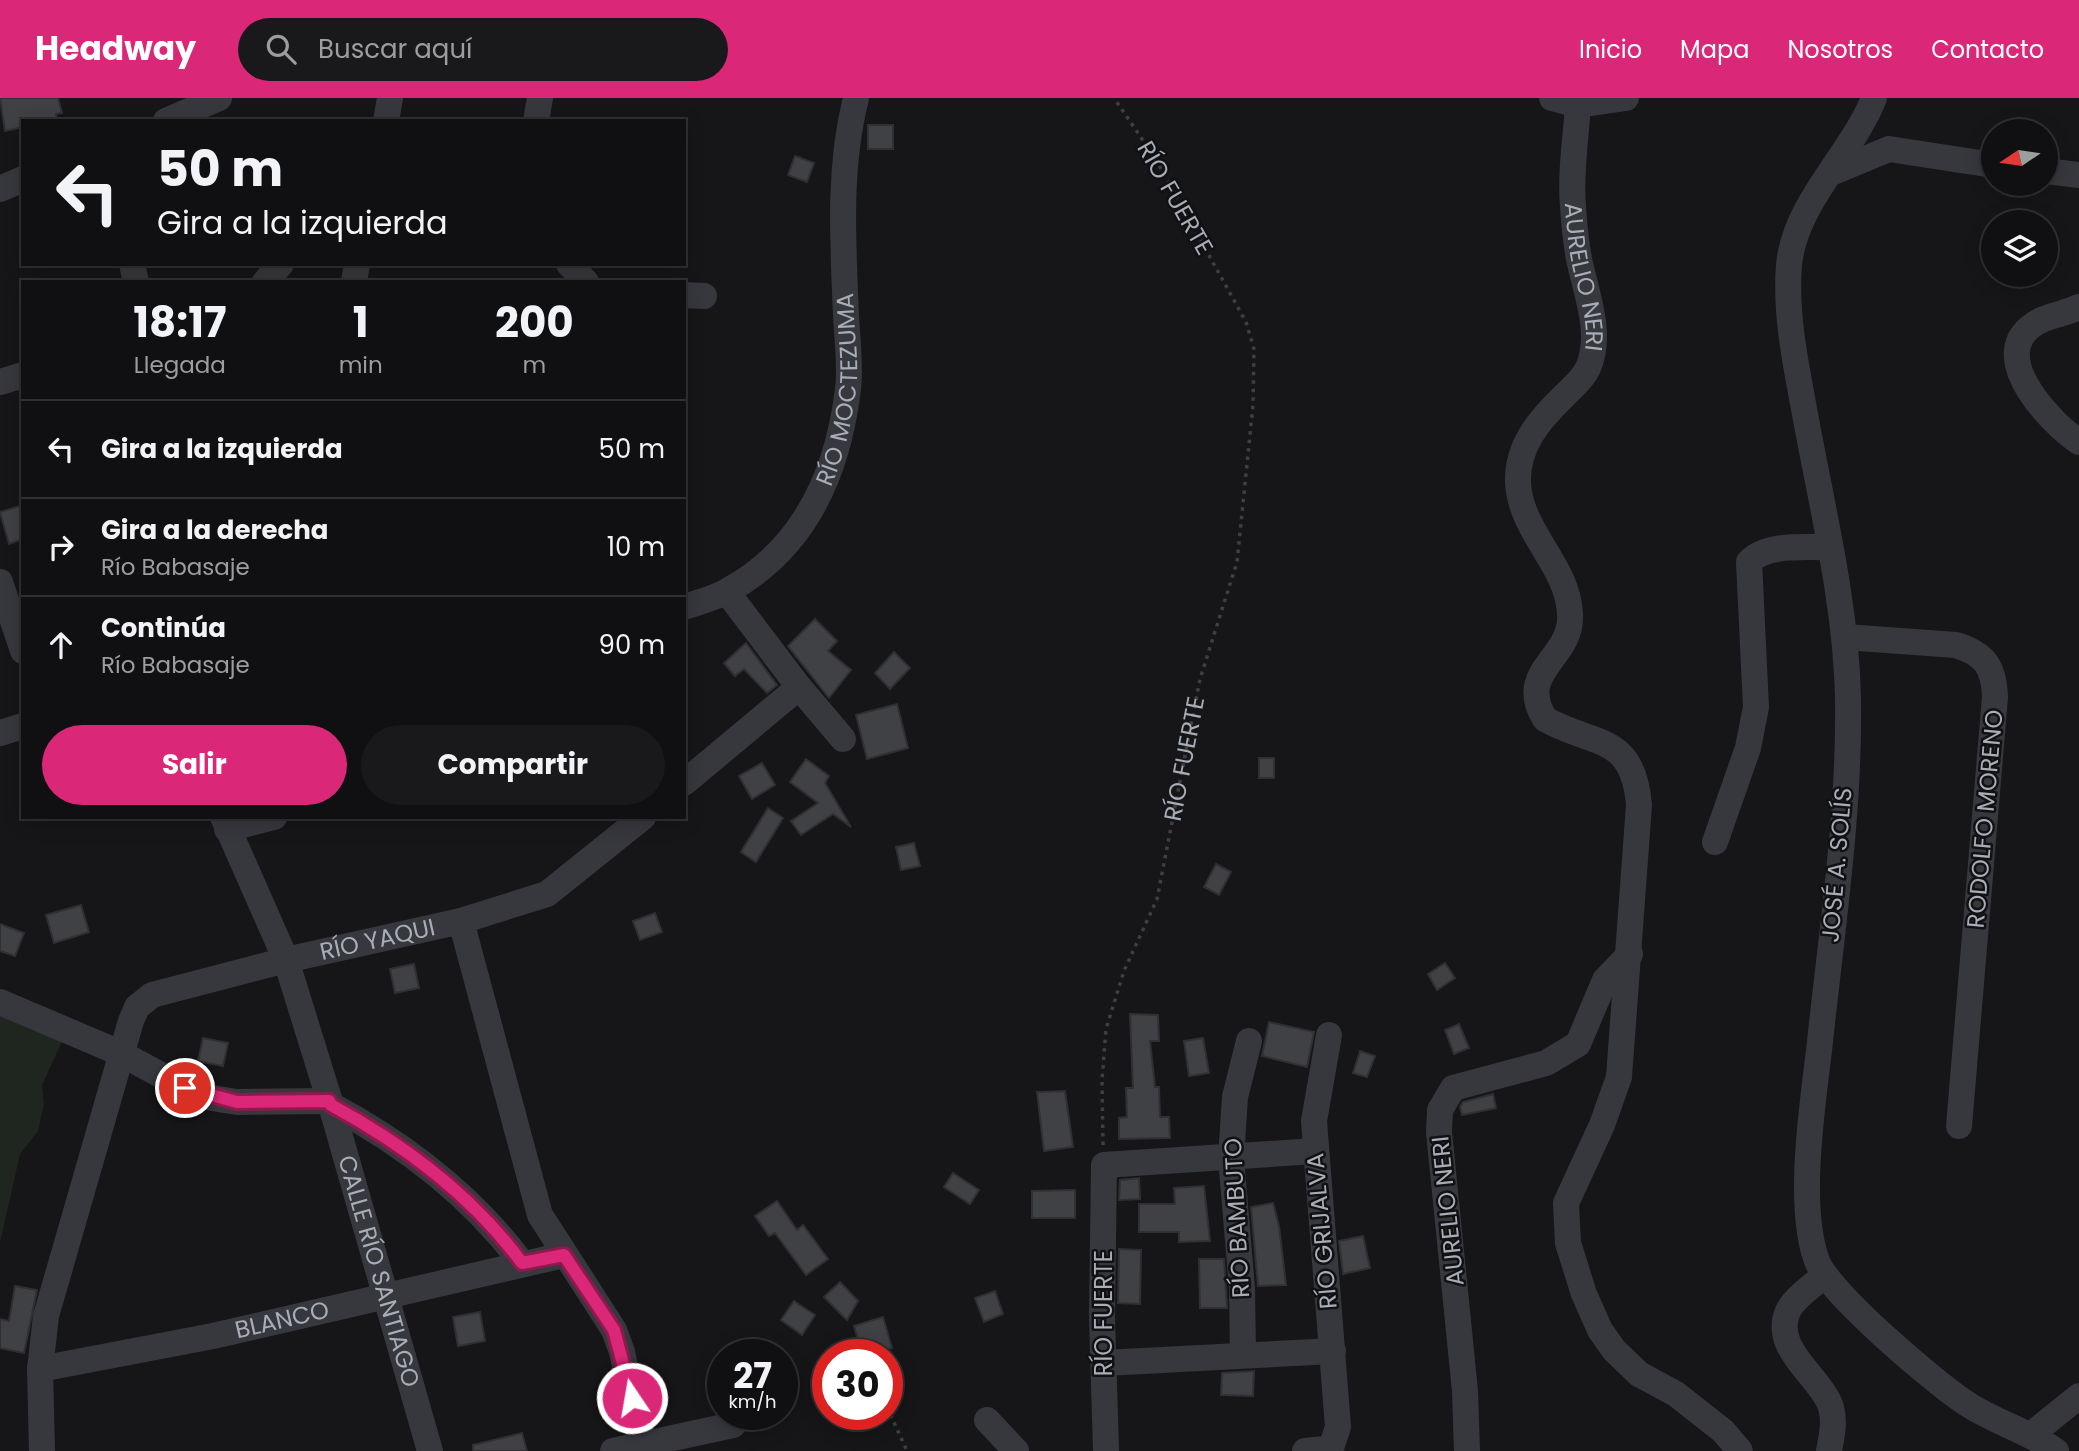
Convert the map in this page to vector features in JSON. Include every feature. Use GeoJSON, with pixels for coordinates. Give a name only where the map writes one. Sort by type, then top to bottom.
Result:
{"type":"FeatureCollection","features":[{"type":"Feature","properties":{"kind":"street"},"geometry":{"type":"LineString","coordinates":[[171,119],[219,98]]}},
{"type":"Feature","properties":{"kind":"street"},"geometry":{"type":"LineString","coordinates":[[386,119],[390,98]]}},
{"type":"Feature","properties":{"kind":"street"},"geometry":{"type":"LineString","coordinates":[[536,119],[540,98]]}},
{"type":"Feature","properties":{"kind":"street","name":"RÍO MOCTEZUMA"},"geometry":{"type":"LineString","coordinates":[[686,606],[727,592],[771,563],[797,534],[822,493],[838,443],[848,387],[842,191],[848,129],[856,98]]}},
{"type":"Feature","properties":{"kind":"street"},"geometry":{"type":"LineString","coordinates":[[1552,98],[1578,105],[1626,98]]}},
{"type":"Feature","properties":{"kind":"street","name":"JOSÉ A. SOLÍS"},"geometry":{"type":"LineString","coordinates":[[1874,98],[1860,129],[1798,228],[1789,261],[1791,341],[1845,637],[1848,701],[1845,781],[1808,1187],[1811,1242],[1823,1276],[1933,1379],[1971,1406],[2032,1434],[2056,1451]]}},
{"type":"Feature","properties":{"kind":"street","name":"AURELIO NERI"},"geometry":{"type":"LineString","coordinates":[[1578,105],[1573,203],[1578,255],[1594,331],[1588,370],[1533,431],[1519,467],[1522,504],[1542,547],[1561,576],[1571,617],[1564,643],[1537,679],[1535,693],[1538,707],[1545,719],[1560,727],[1602,740],[1619,750],[1631,766],[1637,783],[1639,805],[1631,876],[1630,954],[1619,1077],[1606,1115],[1566,1203],[1568,1243],[1584,1294],[1600,1330],[1614,1350],[1639,1374],[1676,1394],[1723,1431],[1740,1451]]}},
{"type":"Feature","properties":{"kind":"street"},"geometry":{"type":"LineString","coordinates":[[1831,173],[1889,149],[1981,162]]}},
{"type":"Feature","properties":{"kind":"street"},"geometry":{"type":"LineString","coordinates":[[2058,172],[2079,175]]}},
{"type":"Feature","properties":{"kind":"street"},"geometry":{"type":"LineString","coordinates":[[0,189],[21,180]]}},
{"type":"Feature","properties":{"kind":"street"},"geometry":{"type":"LineString","coordinates":[[267,280],[279,266]]}},
{"type":"Feature","properties":{"kind":"street"},"geometry":{"type":"LineString","coordinates":[[571,266],[584,280]]}},
{"type":"Feature","properties":{"kind":"street"},"geometry":{"type":"LineString","coordinates":[[2079,307],[2043,318],[2020,339],[2017,351],[2023,380],[2035,401],[2050,419],[2079,442]]}},
{"type":"Feature","properties":{"kind":"street"},"geometry":{"type":"LineString","coordinates":[[0,382],[21,376]]}},
{"type":"Feature","properties":{"kind":"street"},"geometry":{"type":"LineString","coordinates":[[0,388],[21,390]]}},
{"type":"Feature","properties":{"kind":"street"},"geometry":{"type":"LineString","coordinates":[[1715,842],[1748,748],[1756,708],[1749,562],[1756,554],[1767,550],[1829,547]]}},
{"type":"Feature","properties":{"kind":"street"},"geometry":{"type":"LineString","coordinates":[[0,582],[21,646]]}},
{"type":"Feature","properties":{"kind":"street"},"geometry":{"type":"LineString","coordinates":[[727,592],[799,687],[844,739]]}},
{"type":"Feature","properties":{"kind":"street","name":"RODOLFO MORENO"},"geometry":{"type":"LineString","coordinates":[[1845,637],[1956,645],[1974,650],[1987,660],[1994,677],[1994,711],[1959,1126]]}},
{"type":"Feature","properties":{"kind":"street"},"geometry":{"type":"LineString","coordinates":[[686,781],[799,687]]}},
{"type":"Feature","properties":{"kind":"street"},"geometry":{"type":"LineString","coordinates":[[0,733],[21,727]]}},
{"type":"Feature","properties":{"kind":"street"},"geometry":{"type":"LineString","coordinates":[[225,823],[258,819]]}},
{"type":"Feature","properties":{"kind":"street","name":"RÍO YAQUI"},"geometry":{"type":"LineString","coordinates":[[40,1369],[46,1316],[120,1053],[138,1006],[152,995],[286,960],[461,921],[547,894],[641,819]]}},
{"type":"Feature","properties":{"kind":"street","name":"CALLE RÍO SANTIAGO"},"geometry":{"type":"LineString","coordinates":[[225,823],[286,960],[430,1451]]}},
{"type":"Feature","properties":{"kind":"street"},"geometry":{"type":"LineString","coordinates":[[461,921],[540,1216],[614,1330],[622,1352],[643,1447]]}},
{"type":"Feature","properties":{"kind":"street","name":"AURELIO NERI"},"geometry":{"type":"LineString","coordinates":[[1467,1451],[1465,1391],[1439,1132],[1440,1110],[1453,1088],[1463,1083],[1510,1075],[1546,1063],[1578,1044],[1605,980],[1630,954]]}},
{"type":"Feature","properties":{"kind":"street"},"geometry":{"type":"LineString","coordinates":[[1,1002],[120,1053],[185,1088],[212,1098],[237,1102],[330,1103],[375,1128],[435,1172],[492,1223],[522,1263]]}},
{"type":"Feature","properties":{"kind":"street","name":"RÍO GRIJALVA"},"geometry":{"type":"LineString","coordinates":[[1305,1451],[1325,1450],[1332,1445],[1338,1427],[1315,1151],[1317,1093],[1329,1035]]}},
{"type":"Feature","properties":{"kind":"street","name":"RÍO BAMBUTO"},"geometry":{"type":"LineString","coordinates":[[1243,1355],[1242,1288],[1231,1158],[1235,1097],[1249,1041]]}},
{"type":"Feature","properties":{"kind":"street"},"geometry":{"type":"LineString","coordinates":[[1104,1164],[1315,1151]]}},
{"type":"Feature","properties":{"kind":"street","name":"RÍO FUERTE"},"geometry":{"type":"LineString","coordinates":[[1104,1164],[1107,1451]]}},
{"type":"Feature","properties":{"kind":"street","name":"BLANCO"},"geometry":{"type":"LineString","coordinates":[[40,1369],[213,1336],[564,1255]]}},
{"type":"Feature","properties":{"kind":"street"},"geometry":{"type":"LineString","coordinates":[[1823,1276],[1792,1307],[1785,1329],[1797,1360],[1830,1403],[1834,1421],[1829,1451]]}},
{"type":"Feature","properties":{"kind":"street"},"geometry":{"type":"LineString","coordinates":[[1104,1363],[1333,1351]]}},
{"type":"Feature","properties":{"kind":"street"},"geometry":{"type":"LineString","coordinates":[[40,1369],[42,1451]]}},
{"type":"Feature","properties":{"kind":"street"},"geometry":{"type":"LineString","coordinates":[[2032,1434],[2079,1396]]}},
{"type":"Feature","properties":{"kind":"street"},"geometry":{"type":"LineString","coordinates":[[987,1420],[1016,1451]]}},
{"type":"Feature","properties":{"kind":"street"},"geometry":{"type":"LineString","coordinates":[[613,1451],[643,1447],[713,1430]]}},
{"type":"Feature","properties":{"kind":"path","name":"RÍO FUERTE"},"geometry":{"type":"LineString","coordinates":[[1104,1164],[1102,1080],[1106,1029],[1124,971],[1157,899],[1200,679],[1237,562],[1253,405],[1254,349],[1246,322],[1155,158],[1114,98]]}},
{"type":"Feature","properties":{"kind":"path"},"geometry":{"type":"LineString","coordinates":[[898,1430],[907,1451]]}},
{"type":"Feature","properties":{"kind":"shaded area"},"geometry":{"type":"Polygon","coordinates":[[[0,1008],[63,1039],[42,1085],[44,1104],[38,1131],[20,1154],[0,1243],[0,1008]]]}},
{"type":"Feature","properties":{"kind":"building"},"geometry":{"type":"Polygon","coordinates":[[[0,98],[58,98],[62,113],[56,114],[57,119],[21,119],[21,127],[5,131],[0,98]]]}},
{"type":"Feature","properties":{"kind":"building"},"geometry":{"type":"Polygon","coordinates":[[[868,125],[893,125],[893,149],[868,149],[868,125]]]}},
{"type":"Feature","properties":{"kind":"building"},"geometry":{"type":"Polygon","coordinates":[[[795,156],[814,163],[807,182],[788,175],[795,156]]]}},
{"type":"Feature","properties":{"kind":"building"},"geometry":{"type":"Polygon","coordinates":[[[21,506],[21,540],[9,544],[0,512],[21,506]]]}},
{"type":"Feature","properties":{"kind":"building"},"geometry":{"type":"Polygon","coordinates":[[[815,619],[837,641],[828,651],[851,670],[829,698],[788,646],[815,619]]]}},
{"type":"Feature","properties":{"kind":"building"},"geometry":{"type":"Polygon","coordinates":[[[746,643],[777,685],[767,693],[744,669],[735,676],[724,663],[746,643]]]}},
{"type":"Feature","properties":{"kind":"building"},"geometry":{"type":"Polygon","coordinates":[[[894,652],[910,668],[890,689],[875,673],[894,652]]]}},
{"type":"Feature","properties":{"kind":"building"},"geometry":{"type":"Polygon","coordinates":[[[897,704],[908,748],[867,759],[856,715],[897,704]]]}},
{"type":"Feature","properties":{"kind":"building"},"geometry":{"type":"Polygon","coordinates":[[[1259,758],[1274,758],[1274,778],[1259,778],[1259,758]]]}},
{"type":"Feature","properties":{"kind":"building"},"geometry":{"type":"Polygon","coordinates":[[[806,759],[829,776],[825,783],[851,827],[833,814],[801,835],[791,821],[818,803],[790,782],[806,759]]]}},
{"type":"Feature","properties":{"kind":"building"},"geometry":{"type":"Polygon","coordinates":[[[762,763],[775,785],[752,799],[739,776],[762,763]]]}},
{"type":"Feature","properties":{"kind":"building"},"geometry":{"type":"Polygon","coordinates":[[[768,808],[783,818],[756,862],[741,852],[768,808]]]}},
{"type":"Feature","properties":{"kind":"building"},"geometry":{"type":"Polygon","coordinates":[[[914,843],[920,866],[901,870],[896,847],[914,843]]]}},
{"type":"Feature","properties":{"kind":"building"},"geometry":{"type":"Polygon","coordinates":[[[1216,864],[1231,872],[1219,895],[1204,887],[1216,864]]]}},
{"type":"Feature","properties":{"kind":"building"},"geometry":{"type":"Polygon","coordinates":[[[81,905],[89,932],[54,943],[46,915],[81,905]]]}},
{"type":"Feature","properties":{"kind":"building"},"geometry":{"type":"Polygon","coordinates":[[[655,913],[662,932],[640,940],[633,921],[655,913]]]}},
{"type":"Feature","properties":{"kind":"building"},"geometry":{"type":"Polygon","coordinates":[[[0,924],[24,933],[15,956],[0,951],[0,924]]]}},
{"type":"Feature","properties":{"kind":"building"},"geometry":{"type":"Polygon","coordinates":[[[1445,963],[1455,978],[1437,990],[1428,974],[1445,963]]]}},
{"type":"Feature","properties":{"kind":"building"},"geometry":{"type":"Polygon","coordinates":[[[414,964],[419,988],[395,993],[390,969],[414,964]]]}},
{"type":"Feature","properties":{"kind":"building"},"geometry":{"type":"Polygon","coordinates":[[[1130,1014],[1158,1015],[1159,1041],[1150,1041],[1155,1087],[1159,1087],[1160,1117],[1169,1117],[1170,1138],[1119,1139],[1119,1118],[1127,1117],[1126,1088],[1133,1088],[1130,1014]]]}},
{"type":"Feature","properties":{"kind":"building"},"geometry":{"type":"Polygon","coordinates":[[[1269,1022],[1314,1032],[1307,1067],[1262,1056],[1269,1022]]]}},
{"type":"Feature","properties":{"kind":"building"},"geometry":{"type":"Polygon","coordinates":[[[1459,1024],[1469,1048],[1454,1054],[1445,1030],[1459,1024]]]}},
{"type":"Feature","properties":{"kind":"building"},"geometry":{"type":"Polygon","coordinates":[[[203,1038],[228,1043],[223,1066],[198,1061],[203,1038]]]}},
{"type":"Feature","properties":{"kind":"building"},"geometry":{"type":"Polygon","coordinates":[[[1203,1038],[1209,1073],[1189,1076],[1184,1041],[1203,1038]]]}},
{"type":"Feature","properties":{"kind":"building"},"geometry":{"type":"Polygon","coordinates":[[[1360,1051],[1375,1056],[1367,1077],[1353,1073],[1360,1051]]]}},
{"type":"Feature","properties":{"kind":"building"},"geometry":{"type":"Polygon","coordinates":[[[1065,1091],[1073,1147],[1044,1151],[1037,1092],[1065,1091]]]}},
{"type":"Feature","properties":{"kind":"building"},"geometry":{"type":"Polygon","coordinates":[[[1493,1094],[1496,1108],[1462,1115],[1460,1107],[1463,1102],[1493,1094]]]}},
{"type":"Feature","properties":{"kind":"building"},"geometry":{"type":"Polygon","coordinates":[[[953,1173],[979,1190],[970,1204],[944,1187],[953,1173]]]}},
{"type":"Feature","properties":{"kind":"building"},"geometry":{"type":"Polygon","coordinates":[[[1139,1178],[1140,1199],[1119,1200],[1120,1180],[1139,1178]]]}},
{"type":"Feature","properties":{"kind":"building"},"geometry":{"type":"Polygon","coordinates":[[[1204,1186],[1210,1241],[1179,1242],[1179,1232],[1139,1232],[1139,1204],[1175,1204],[1174,1188],[1204,1186]]]}},
{"type":"Feature","properties":{"kind":"building"},"geometry":{"type":"Polygon","coordinates":[[[1075,1190],[1075,1218],[1032,1218],[1032,1191],[1075,1190]]]}},
{"type":"Feature","properties":{"kind":"building"},"geometry":{"type":"Polygon","coordinates":[[[777,1201],[797,1230],[803,1225],[828,1259],[806,1275],[775,1233],[769,1236],[755,1216],[777,1201]]]}},
{"type":"Feature","properties":{"kind":"building"},"geometry":{"type":"Polygon","coordinates":[[[1273,1203],[1279,1226],[1286,1285],[1258,1286],[1251,1207],[1273,1203]]]}},
{"type":"Feature","properties":{"kind":"building"},"geometry":{"type":"Polygon","coordinates":[[[1363,1236],[1370,1268],[1343,1274],[1339,1241],[1363,1236]]]}},
{"type":"Feature","properties":{"kind":"building"},"geometry":{"type":"Polygon","coordinates":[[[1119,1249],[1141,1250],[1140,1304],[1118,1303],[1119,1249]]]}},
{"type":"Feature","properties":{"kind":"building"},"geometry":{"type":"Polygon","coordinates":[[[1199,1259],[1224,1259],[1227,1308],[1200,1308],[1199,1259]]]}},
{"type":"Feature","properties":{"kind":"building"},"geometry":{"type":"Polygon","coordinates":[[[840,1282],[858,1301],[847,1320],[824,1297],[840,1282]]]}},
{"type":"Feature","properties":{"kind":"building"},"geometry":{"type":"Polygon","coordinates":[[[15,1286],[37,1290],[24,1353],[0,1348],[0,1319],[9,1321],[15,1286]]]}},
{"type":"Feature","properties":{"kind":"building"},"geometry":{"type":"Polygon","coordinates":[[[995,1291],[1003,1314],[984,1322],[975,1298],[995,1291]]]}},
{"type":"Feature","properties":{"kind":"building"},"geometry":{"type":"Polygon","coordinates":[[[794,1301],[815,1315],[802,1335],[781,1320],[794,1301]]]}},
{"type":"Feature","properties":{"kind":"building"},"geometry":{"type":"Polygon","coordinates":[[[480,1312],[485,1341],[458,1346],[453,1317],[480,1312]]]}},
{"type":"Feature","properties":{"kind":"building"},"geometry":{"type":"Polygon","coordinates":[[[883,1317],[889,1339],[858,1339],[854,1326],[883,1317]]]}},
{"type":"Feature","properties":{"kind":"building"},"geometry":{"type":"Polygon","coordinates":[[[1254,1371],[1253,1396],[1221,1395],[1222,1373],[1254,1371]]]}},
{"type":"Feature","properties":{"kind":"building"},"geometry":{"type":"Polygon","coordinates":[[[522,1433],[527,1451],[473,1451],[473,1445],[522,1433]]]}},
{"type":"Feature","properties":{"kind":"route"},"geometry":{"type":"LineString","coordinates":[[185,1088],[212,1098],[237,1102],[329,1101],[331,1105],[375,1128],[435,1172],[492,1223],[522,1263],[564,1255],[614,1330],[622,1352],[632,1398]]}}]}
